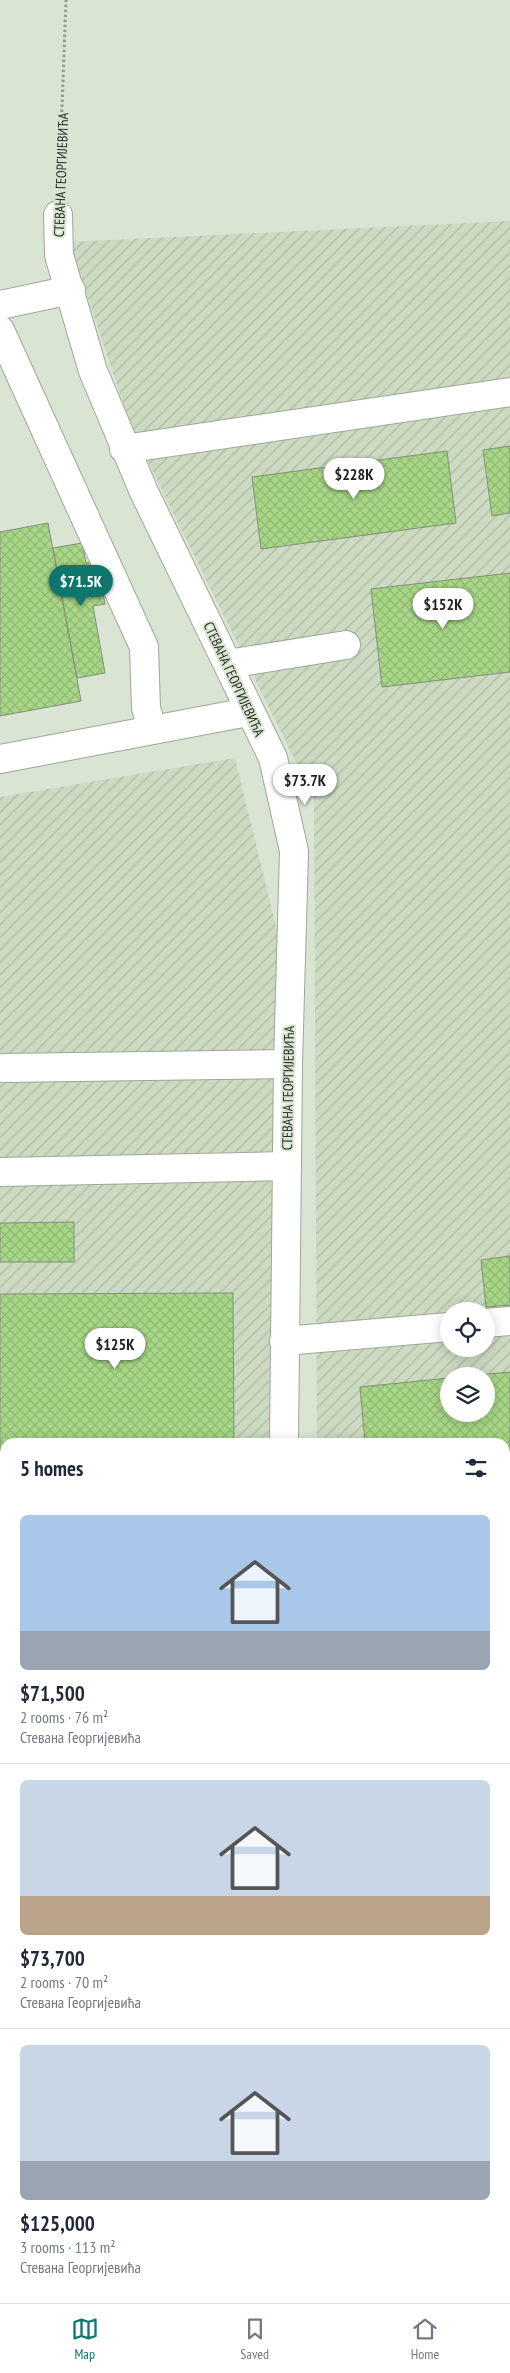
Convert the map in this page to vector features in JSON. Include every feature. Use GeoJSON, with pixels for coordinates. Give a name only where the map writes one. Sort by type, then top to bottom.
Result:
{"type":"FeatureCollection","features":[{"type":"Feature","properties":{"kind":"street","name":"СТЕВАНА ГЕОРГИЈЕВИЋА"},"geometry":{"type":"LineString","coordinates":[[58,215],[60,255],[93,371],[124,449],[228,664],[248,712],[273,758],[294,851],[288,1064],[284,1438]]}},
{"type":"Feature","properties":{"kind":"street"},"geometry":{"type":"LineString","coordinates":[[0,305],[71,290]]}},
{"type":"Feature","properties":{"kind":"street"},"geometry":{"type":"LineString","coordinates":[[0,330],[144,647],[146,708],[152,728]]}},
{"type":"Feature","properties":{"kind":"street"},"geometry":{"type":"LineString","coordinates":[[124,449],[510,392]]}},
{"type":"Feature","properties":{"kind":"street"},"geometry":{"type":"LineString","coordinates":[[228,664],[346,645]]}},
{"type":"Feature","properties":{"kind":"street"},"geometry":{"type":"LineString","coordinates":[[0,759],[152,728],[248,712]]}},
{"type":"Feature","properties":{"kind":"street"},"geometry":{"type":"LineString","coordinates":[[4,1068],[288,1064]]}},
{"type":"Feature","properties":{"kind":"street"},"geometry":{"type":"LineString","coordinates":[[0,1172],[287,1166]]}},
{"type":"Feature","properties":{"kind":"street"},"geometry":{"type":"LineString","coordinates":[[495,1322],[510,1321]]}},
{"type":"Feature","properties":{"kind":"street"},"geometry":{"type":"LineString","coordinates":[[284,1341],[440,1328]]}},
{"type":"Feature","properties":{"kind":"path","name":"СТЕВАНА ГЕОРГИЈЕВИЋА"},"geometry":{"type":"LineString","coordinates":[[58,215],[66,0]]}},
{"type":"Feature","properties":{"kind":"shaded area"},"geometry":{"type":"Polygon","coordinates":[[[510,221],[510,1438],[317,1438],[314,799],[132,429],[69,242],[510,221]]]}},
{"type":"Feature","properties":{"kind":"shaded area"},"geometry":{"type":"Polygon","coordinates":[[[235,758],[291,988],[284,1438],[0,1438],[0,797],[235,758]]]}},
{"type":"Feature","properties":{"kind":"building"},"geometry":{"type":"Polygon","coordinates":[[[510,446],[510,513],[492,516],[483,450],[510,446]]]}},
{"type":"Feature","properties":{"kind":"building"},"geometry":{"type":"Polygon","coordinates":[[[447,451],[456,523],[261,549],[252,477],[447,451]]]}},
{"type":"Feature","properties":{"kind":"building"},"geometry":{"type":"Polygon","coordinates":[[[48,523],[81,701],[0,716],[0,532],[48,523]]]}},
{"type":"Feature","properties":{"kind":"building"},"geometry":{"type":"Polygon","coordinates":[[[82,543],[86,563],[97,562],[105,604],[93,606],[105,673],[77,678],[53,548],[82,543]]]}},
{"type":"Feature","properties":{"kind":"building"},"geometry":{"type":"Polygon","coordinates":[[[510,573],[510,672],[382,687],[371,589],[510,573]]]}},
{"type":"Feature","properties":{"kind":"building"},"geometry":{"type":"Polygon","coordinates":[[[74,1222],[74,1262],[0,1262],[0,1223],[74,1222]]]}},
{"type":"Feature","properties":{"kind":"building"},"geometry":{"type":"Polygon","coordinates":[[[510,1256],[510,1305],[495,1306],[495,1302],[485,1302],[481,1260],[510,1256]]]}},
{"type":"Feature","properties":{"kind":"building"},"geometry":{"type":"Polygon","coordinates":[[[233,1293],[234,1438],[0,1438],[0,1294],[233,1293]]]}},
{"type":"Feature","properties":{"kind":"building"},"geometry":{"type":"Polygon","coordinates":[[[510,1372],[510,1438],[365,1438],[360,1387],[440,1379],[440,1422],[495,1422],[495,1373],[510,1372]]]}}]}
